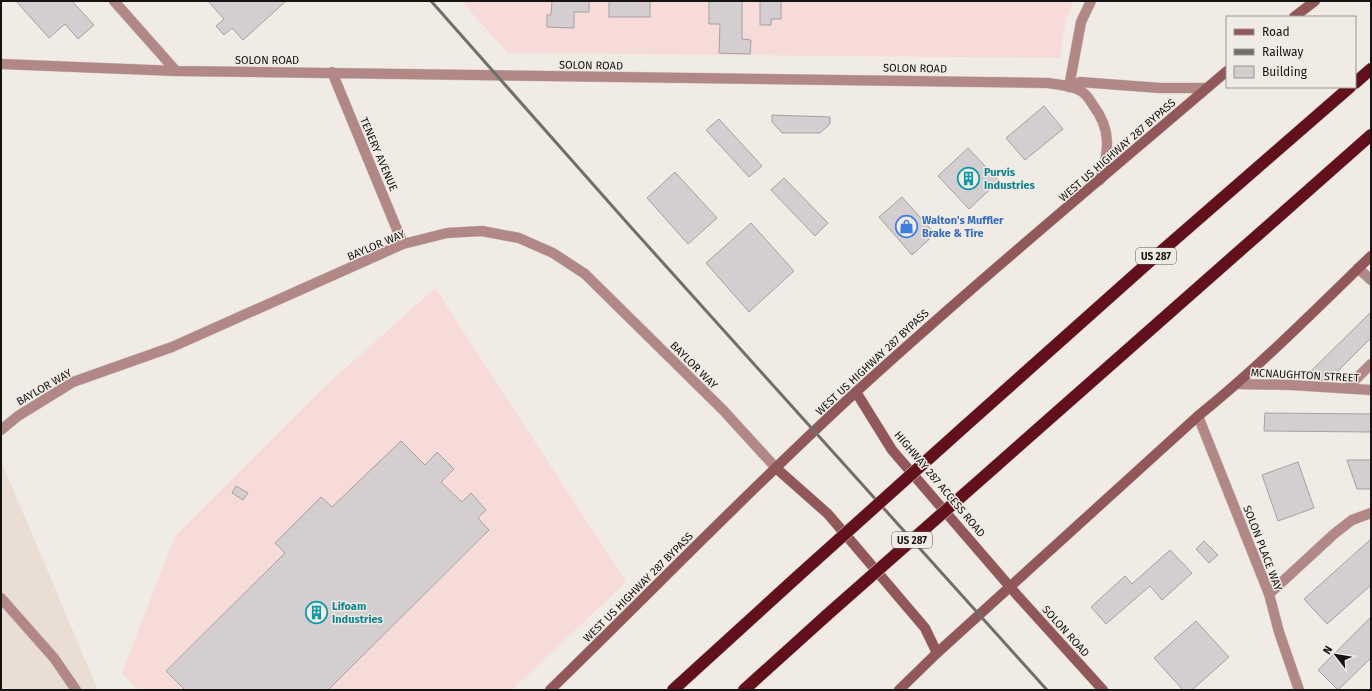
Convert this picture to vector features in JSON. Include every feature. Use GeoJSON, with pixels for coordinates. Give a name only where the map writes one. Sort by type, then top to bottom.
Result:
{"type":"FeatureCollection","features":[{"type":"Feature","properties":{"kind":"highway"},"geometry":{"type":"LineString","coordinates":[[1356,82],[1371,69]]}},
{"type":"Feature","properties":{"kind":"highway","name":"US 287"},"geometry":{"type":"LineString","coordinates":[[672,690],[1149,262],[1349,88]]}},
{"type":"Feature","properties":{"kind":"highway","name":"US 287"},"geometry":{"type":"LineString","coordinates":[[744,690],[1371,135]]}},
{"type":"Feature","properties":{"kind":"main road"},"geometry":{"type":"LineString","coordinates":[[1295,16],[1315,1]]}},
{"type":"Feature","properties":{"kind":"main road","name":"WEST US HIGHWAY 287 BYPASS"},"geometry":{"type":"LineString","coordinates":[[550,690],[776,468],[856,392],[955,302],[1226,72]]}},
{"type":"Feature","properties":{"kind":"main road"},"geometry":{"type":"LineString","coordinates":[[899,690],[937,653],[1198,416],[1238,384],[1290,336],[1371,256]]}},
{"type":"Feature","properties":{"kind":"main road","name":"HIGHWAY 287 ACCESS ROAD"},"geometry":{"type":"LineString","coordinates":[[856,392],[892,450],[1011,587]]}},
{"type":"Feature","properties":{"kind":"main road"},"geometry":{"type":"LineString","coordinates":[[776,468],[833,519],[925,628],[937,653]]}},
{"type":"Feature","properties":{"kind":"main road","name":"SOLON ROAD"},"geometry":{"type":"LineString","coordinates":[[1011,587],[1103,690]]}},
{"type":"Feature","properties":{"kind":"street"},"geometry":{"type":"LineString","coordinates":[[114,1],[176,72]]}},
{"type":"Feature","properties":{"kind":"street"},"geometry":{"type":"LineString","coordinates":[[1069,86],[1081,22],[1091,1]]}},
{"type":"Feature","properties":{"kind":"street","name":"SOLON ROAD"},"geometry":{"type":"LineString","coordinates":[[1,64],[176,72],[332,72],[971,80],[1048,83],[1069,86],[1085,94],[1099,112],[1106,129],[1108,143],[1106,159],[1100,180]]}},
{"type":"Feature","properties":{"kind":"street","name":"TENERY AVENUE"},"geometry":{"type":"LineString","coordinates":[[332,72],[403,244]]}},
{"type":"Feature","properties":{"kind":"street"},"geometry":{"type":"LineString","coordinates":[[1069,86],[1080,82],[1160,88],[1207,88]]}},
{"type":"Feature","properties":{"kind":"street","name":"BAYLOR WAY"},"geometry":{"type":"LineString","coordinates":[[1,430],[18,416],[73,382],[179,344],[403,244],[447,233],[482,231],[519,238],[553,253],[585,274],[723,410],[776,468]]}},
{"type":"Feature","properties":{"kind":"street"},"geometry":{"type":"LineString","coordinates":[[1358,268],[1371,280]]}},
{"type":"Feature","properties":{"kind":"street"},"geometry":{"type":"LineString","coordinates":[[1346,388],[1371,364]]}},
{"type":"Feature","properties":{"kind":"street","name":"MCNAUGHTON STREET"},"geometry":{"type":"LineString","coordinates":[[1238,384],[1292,385],[1371,390]]}},
{"type":"Feature","properties":{"kind":"street","name":"SOLON PLACE WAY"},"geometry":{"type":"LineString","coordinates":[[1198,416],[1268,594],[1279,632],[1299,690]]}},
{"type":"Feature","properties":{"kind":"street"},"geometry":{"type":"LineString","coordinates":[[1268,594],[1334,534],[1352,520],[1371,513]]}},
{"type":"Feature","properties":{"kind":"street"},"geometry":{"type":"LineString","coordinates":[[1,598],[54,658],[76,690]]}},
{"type":"Feature","properties":{"kind":"shaded area"},"geometry":{"type":"Polygon","coordinates":[[[461,1],[1074,1],[1066,19],[1060,58],[508,53],[461,1]]]}},
{"type":"Feature","properties":{"kind":"shaded area"},"geometry":{"type":"Polygon","coordinates":[[[435,288],[626,582],[512,690],[138,690],[122,673],[175,536],[320,391],[435,288]]]}},
{"type":"Feature","properties":{"kind":"shaded area"},"geometry":{"type":"Polygon","coordinates":[[[1,461],[98,690],[1,690],[1,461]]]}},
{"type":"Feature","properties":{"kind":"building"},"geometry":{"type":"Polygon","coordinates":[[[16,1],[72,1],[94,25],[78,39],[65,24],[49,38],[16,1]]]}},
{"type":"Feature","properties":{"kind":"building"},"geometry":{"type":"Polygon","coordinates":[[[208,1],[286,1],[243,40],[232,28],[224,35],[216,26],[224,19],[208,1]]]}},
{"type":"Feature","properties":{"kind":"building"},"geometry":{"type":"Polygon","coordinates":[[[552,1],[589,1],[589,12],[574,12],[574,28],[547,27],[547,15],[551,15],[552,1]]]}},
{"type":"Feature","properties":{"kind":"building"},"geometry":{"type":"Polygon","coordinates":[[[609,1],[650,1],[650,17],[609,17],[609,1]]]}},
{"type":"Feature","properties":{"kind":"building"},"geometry":{"type":"Polygon","coordinates":[[[709,1],[742,1],[742,39],[751,40],[750,54],[719,53],[720,24],[709,24],[709,1]]]}},
{"type":"Feature","properties":{"kind":"building"},"geometry":{"type":"Polygon","coordinates":[[[760,1],[781,1],[781,19],[771,19],[771,25],[760,25],[760,1]]]}},
{"type":"Feature","properties":{"kind":"building"},"geometry":{"type":"Polygon","coordinates":[[[1044,106],[1063,129],[1025,160],[1006,138],[1044,106]]]}},
{"type":"Feature","properties":{"kind":"building"},"geometry":{"type":"Polygon","coordinates":[[[772,115],[830,117],[830,124],[820,133],[782,133],[772,122],[772,115]]]}},
{"type":"Feature","properties":{"kind":"building"},"geometry":{"type":"Polygon","coordinates":[[[719,119],[762,166],[749,177],[706,130],[719,119]]]}},
{"type":"Feature","properties":{"kind":"building","name":"Purvis Industries"},"geometry":{"type":"Polygon","coordinates":[[[968,148],[999,181],[969,209],[938,176],[968,148]]]}},
{"type":"Feature","properties":{"kind":"building"},"geometry":{"type":"Polygon","coordinates":[[[675,172],[717,218],[688,244],[647,198],[675,172]]]}},
{"type":"Feature","properties":{"kind":"building"},"geometry":{"type":"Polygon","coordinates":[[[784,178],[828,223],[815,236],[771,190],[784,178]]]}},
{"type":"Feature","properties":{"kind":"building","name":"Walton's Muffler Brake & Tire"},"geometry":{"type":"Polygon","coordinates":[[[902,197],[935,234],[912,255],[879,217],[902,197]]]}},
{"type":"Feature","properties":{"kind":"building"},"geometry":{"type":"Polygon","coordinates":[[[751,223],[794,271],[749,312],[706,263],[751,223]]]}},
{"type":"Feature","properties":{"kind":"building"},"geometry":{"type":"Polygon","coordinates":[[[1371,312],[1371,338],[1328,381],[1321,380],[1311,371],[1371,312]]]}},
{"type":"Feature","properties":{"kind":"building"},"geometry":{"type":"Polygon","coordinates":[[[1265,413],[1371,414],[1371,432],[1264,431],[1265,413]]]}},
{"type":"Feature","properties":{"kind":"building","name":"Lifoam Industries"},"geometry":{"type":"Polygon","coordinates":[[[401,441],[425,465],[437,452],[454,469],[441,482],[462,502],[471,493],[486,510],[478,518],[489,530],[328,690],[185,690],[166,671],[285,553],[275,543],[321,497],[332,507],[401,441]]]}},
{"type":"Feature","properties":{"kind":"building"},"geometry":{"type":"Polygon","coordinates":[[[1347,460],[1371,460],[1371,489],[1357,489],[1347,460]]]}},
{"type":"Feature","properties":{"kind":"building"},"geometry":{"type":"Polygon","coordinates":[[[1298,462],[1314,508],[1278,521],[1262,475],[1298,462]]]}},
{"type":"Feature","properties":{"kind":"building"},"geometry":{"type":"Polygon","coordinates":[[[236,486],[248,493],[243,500],[232,493],[236,486]]]}},
{"type":"Feature","properties":{"kind":"building"},"geometry":{"type":"Polygon","coordinates":[[[1371,539],[1371,585],[1327,624],[1304,599],[1371,539]]]}},
{"type":"Feature","properties":{"kind":"building"},"geometry":{"type":"Polygon","coordinates":[[[1204,541],[1218,555],[1209,563],[1196,549],[1204,541]]]}},
{"type":"Feature","properties":{"kind":"building"},"geometry":{"type":"Polygon","coordinates":[[[1170,550],[1192,573],[1162,600],[1150,586],[1106,624],[1091,607],[1125,576],[1132,584],[1170,550]]]}},
{"type":"Feature","properties":{"kind":"building"},"geometry":{"type":"Polygon","coordinates":[[[1371,617],[1371,658],[1338,690],[1318,670],[1371,617]]]}},
{"type":"Feature","properties":{"kind":"building"},"geometry":{"type":"Polygon","coordinates":[[[1196,621],[1229,657],[1192,690],[1183,690],[1154,658],[1196,621]]]}},
{"type":"Feature","properties":{"kind":"railway"},"geometry":{"type":"LineString","coordinates":[[431,1],[629,225],[1047,690]]}},
{"type":"Feature","properties":{"kind":"place","name":"Purvis Industries"},"geometry":{"type":"Point","coordinates":[968,178]}},
{"type":"Feature","properties":{"kind":"place","name":"Walton's Muffler Brake & Tire"},"geometry":{"type":"Point","coordinates":[907,226]}},
{"type":"Feature","properties":{"kind":"place","name":"Lifoam Industries"},"geometry":{"type":"Point","coordinates":[316,612]}}]}
